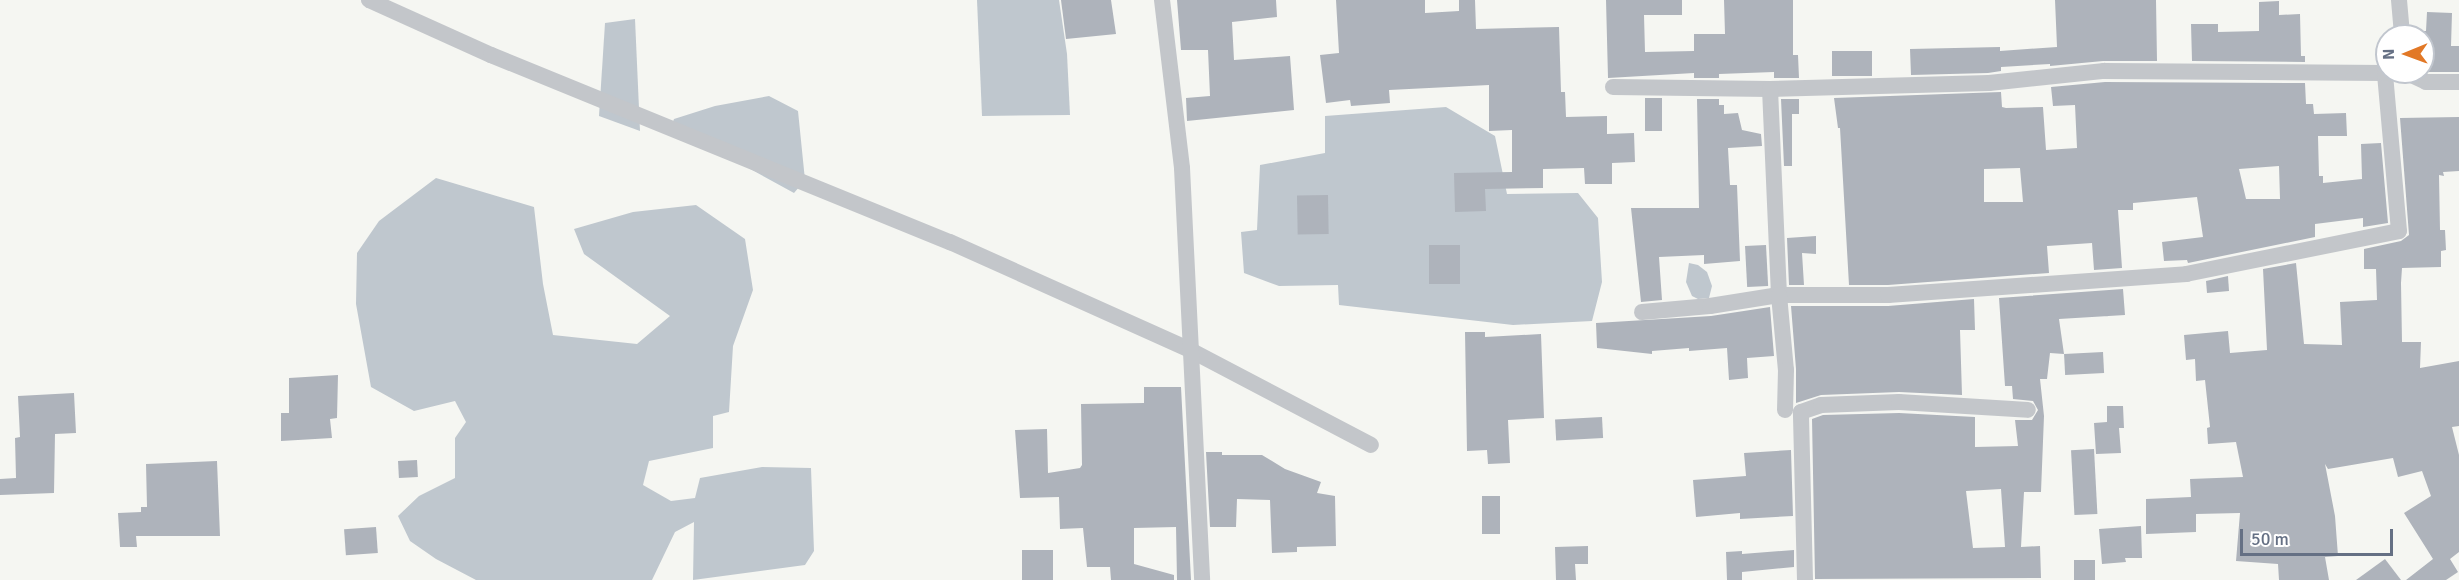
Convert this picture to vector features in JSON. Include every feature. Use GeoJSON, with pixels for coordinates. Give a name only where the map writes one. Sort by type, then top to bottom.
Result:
{"type":"FeatureCollection","features":[{"type":"Feature","properties":{"kind":"street"},"geometry":{"type":"LineString","coordinates":[[369,0],[491,55],[950,242],[1192,351],[1371,445]]}},
{"type":"Feature","properties":{"kind":"street"},"geometry":{"type":"LineString","coordinates":[[1162,0],[1182,168],[1202,580]]}},
{"type":"Feature","properties":{"kind":"street"},"geometry":{"type":"LineString","coordinates":[[2399,0],[2401,24]]}},
{"type":"Feature","properties":{"kind":"street"},"geometry":{"type":"LineString","coordinates":[[1613,87],[1770,89],[1989,83],[2104,71],[2375,73]]}},
{"type":"Feature","properties":{"kind":"street"},"geometry":{"type":"LineString","coordinates":[[2435,82],[2459,82]]}},
{"type":"Feature","properties":{"kind":"street"},"geometry":{"type":"LineString","coordinates":[[1642,312],[1710,306],[1779,295],[1888,295],[2187,274],[2399,231],[2386,84]]}},
{"type":"Feature","properties":{"kind":"street"},"geometry":{"type":"LineString","coordinates":[[1770,89],[1779,295],[1786,370],[1785,410]]}},
{"type":"Feature","properties":{"kind":"street"},"geometry":{"type":"LineString","coordinates":[[1805,580],[1801,412],[1821,405],[1899,402],[2028,410]]}},
{"type":"Feature","properties":{"kind":"shaded area"},"geometry":{"type":"Polygon","coordinates":[[[977,0],[1059,0],[1067,54],[1070,115],[982,116],[977,0]]]}},
{"type":"Feature","properties":{"kind":"shaded area"},"geometry":{"type":"Polygon","coordinates":[[[635,19],[640,131],[599,116],[605,23],[635,19]]]}},
{"type":"Feature","properties":{"kind":"shaded area"},"geometry":{"type":"Polygon","coordinates":[[[769,96],[798,111],[805,180],[794,193],[743,165],[670,130],[674,119],[715,106],[769,96]]]}},
{"type":"Feature","properties":{"kind":"shaded area"},"geometry":{"type":"Polygon","coordinates":[[[1446,107],[1495,136],[1507,194],[1578,193],[1598,218],[1602,282],[1592,321],[1513,325],[1339,305],[1338,285],[1279,286],[1244,273],[1241,232],[1257,230],[1260,165],[1325,153],[1325,116],[1446,107]]]}},
{"type":"Feature","properties":{"kind":"shaded area"},"geometry":{"type":"Polygon","coordinates":[[[436,178],[534,207],[543,284],[553,335],[637,344],[670,316],[584,254],[574,229],[633,212],[696,205],[745,239],[753,290],[733,346],[729,412],[713,416],[713,448],[649,461],[643,485],[671,501],[695,498],[700,478],[762,467],[811,468],[814,551],[805,565],[693,580],[694,522],[675,532],[652,580],[476,580],[436,559],[410,541],[398,516],[419,496],[455,478],[455,438],[466,422],[455,401],[414,411],[371,387],[356,304],[357,253],[379,221],[436,178]]]}},
{"type":"Feature","properties":{"kind":"shaded area"},"geometry":{"type":"Polygon","coordinates":[[[1689,263],[1698,265],[1707,272],[1712,286],[1709,298],[1698,299],[1692,296],[1686,282],[1689,263]]]}},
{"type":"Feature","properties":{"kind":"building"},"geometry":{"type":"Polygon","coordinates":[[[1061,0],[1111,0],[1116,34],[1066,39],[1061,0]]]}},
{"type":"Feature","properties":{"kind":"building"},"geometry":{"type":"Polygon","coordinates":[[[1177,0],[1276,0],[1277,17],[1232,22],[1234,60],[1290,56],[1294,110],[1187,121],[1186,98],[1210,96],[1208,50],[1181,50],[1177,0]]]}},
{"type":"Feature","properties":{"kind":"building"},"geometry":{"type":"Polygon","coordinates":[[[1336,0],[1425,0],[1425,13],[1459,11],[1459,0],[1475,0],[1476,29],[1559,27],[1561,92],[1565,92],[1566,117],[1607,116],[1607,134],[1634,133],[1635,162],[1612,163],[1612,184],[1585,184],[1584,168],[1543,169],[1543,188],[1485,189],[1486,211],[1455,212],[1454,173],[1512,172],[1512,130],[1489,131],[1489,85],[1389,90],[1390,103],[1351,106],[1350,100],[1326,103],[1320,55],[1339,53],[1336,0]]]}},
{"type":"Feature","properties":{"kind":"building"},"geometry":{"type":"Polygon","coordinates":[[[1606,0],[1682,0],[1682,15],[1644,15],[1645,52],[1694,51],[1694,34],[1725,34],[1724,0],[1793,0],[1793,55],[1798,55],[1799,78],[1774,78],[1774,72],[1719,74],[1719,78],[1694,78],[1694,73],[1608,78],[1606,0]]]}},
{"type":"Feature","properties":{"kind":"building"},"geometry":{"type":"Polygon","coordinates":[[[2055,0],[2156,0],[2157,61],[2103,61],[2050,66],[2050,64],[2001,67],[2001,71],[1988,73],[1911,75],[1910,49],[2000,47],[2000,51],[2057,47],[2055,0]]]}},
{"type":"Feature","properties":{"kind":"building"},"geometry":{"type":"Polygon","coordinates":[[[2279,1],[2279,15],[2300,14],[2301,56],[2305,56],[2305,62],[2192,61],[2191,24],[2218,24],[2218,32],[2259,31],[2259,2],[2279,1]]]}},
{"type":"Feature","properties":{"kind":"building"},"geometry":{"type":"Polygon","coordinates":[[[2427,12],[2452,13],[2451,46],[2459,46],[2459,72],[2435,72],[2435,24],[2426,24],[2427,12]]]}},
{"type":"Feature","properties":{"kind":"building"},"geometry":{"type":"Polygon","coordinates":[[[1832,51],[1872,51],[1872,76],[1832,76],[1832,51]]]}},
{"type":"Feature","properties":{"kind":"building"},"geometry":{"type":"Polygon","coordinates":[[[2105,82],[2305,83],[2306,104],[2313,104],[2314,114],[2346,113],[2347,136],[2318,136],[2319,176],[2323,176],[2323,183],[2362,179],[2361,144],[2381,143],[2388,223],[2363,227],[2363,218],[2315,224],[2315,237],[2188,263],[2187,260],[2164,261],[2162,242],[2203,237],[2197,197],[2133,203],[2133,210],[2118,210],[2122,268],[2094,270],[2092,243],[2047,246],[2049,273],[1888,285],[1849,285],[1840,128],[1838,128],[1834,98],[2001,92],[2002,107],[2043,107],[2046,150],[2077,148],[2075,105],[2053,106],[2051,87],[2105,82]],[[2279,166],[2239,169],[2246,199],[2280,199],[2279,166]],[[2020,168],[1984,169],[1984,202],[2023,202],[2020,168]]]}},
{"type":"Feature","properties":{"kind":"building"},"geometry":{"type":"Polygon","coordinates":[[[1645,98],[1662,98],[1662,131],[1645,131],[1645,98]]]}},
{"type":"Feature","properties":{"kind":"building"},"geometry":{"type":"Polygon","coordinates":[[[1697,99],[1719,99],[1719,105],[1724,105],[1724,114],[1738,113],[1742,130],[1761,134],[1762,146],[1728,148],[1730,185],[1737,185],[1740,261],[1704,264],[1704,255],[1659,257],[1662,300],[1641,302],[1631,208],[1699,208],[1697,99]]]}},
{"type":"Feature","properties":{"kind":"building"},"geometry":{"type":"Polygon","coordinates":[[[1781,99],[1799,99],[1799,114],[1792,114],[1792,166],[1784,166],[1781,99]]]}},
{"type":"Feature","properties":{"kind":"building"},"geometry":{"type":"Polygon","coordinates":[[[2459,117],[2459,171],[2443,172],[2444,176],[2439,175],[2440,230],[2445,230],[2446,250],[2441,251],[2441,267],[2402,268],[2401,283],[2402,342],[2421,342],[2420,368],[2459,361],[2459,426],[2452,427],[2459,455],[2459,552],[2450,559],[2458,572],[2446,580],[2406,580],[2433,559],[2404,513],[2431,496],[2422,471],[2398,477],[2393,458],[2328,469],[2325,464],[2335,516],[2338,556],[2325,557],[2329,580],[2279,580],[2278,564],[2236,561],[2240,513],[2196,514],[2196,532],[2146,534],[2146,499],[2191,497],[2190,479],[2243,477],[2236,442],[2208,444],[2207,428],[2210,427],[2205,380],[2196,381],[2195,359],[2186,360],[2184,335],[2228,331],[2230,353],[2267,350],[2263,269],[2296,263],[2304,344],[2342,345],[2340,302],[2377,300],[2376,269],[2364,269],[2364,249],[2401,241],[2409,235],[2400,118],[2459,117]]]}},
{"type":"Feature","properties":{"kind":"building"},"geometry":{"type":"Polygon","coordinates":[[[1328,195],[1329,234],[1298,235],[1297,196],[1328,195]]]}},
{"type":"Feature","properties":{"kind":"building"},"geometry":{"type":"Polygon","coordinates":[[[1816,236],[1816,254],[1802,253],[1804,285],[1789,285],[1787,238],[1816,236]]]}},
{"type":"Feature","properties":{"kind":"building"},"geometry":{"type":"Polygon","coordinates":[[[1429,245],[1460,245],[1460,284],[1429,284],[1429,245]]]}},
{"type":"Feature","properties":{"kind":"building"},"geometry":{"type":"Polygon","coordinates":[[[1766,245],[1768,286],[1747,287],[1745,246],[1766,245]]]}},
{"type":"Feature","properties":{"kind":"building"},"geometry":{"type":"Polygon","coordinates":[[[2228,276],[2229,291],[2207,293],[2206,281],[2228,276]]]}},
{"type":"Feature","properties":{"kind":"building"},"geometry":{"type":"Polygon","coordinates":[[[2123,289],[2125,315],[2059,319],[2064,354],[2050,353],[2047,379],[2040,379],[2044,416],[2041,492],[2024,492],[2021,547],[2040,546],[2041,578],[1815,579],[1812,419],[1823,415],[1899,413],[1975,417],[1975,447],[2018,446],[2015,420],[2032,420],[2038,410],[2033,401],[2013,399],[2012,386],[2005,386],[1999,298],[2123,289]],[[2001,489],[1966,491],[1973,548],[2005,547],[2001,489]]]}},
{"type":"Feature","properties":{"kind":"building"},"geometry":{"type":"Polygon","coordinates":[[[1974,299],[1975,330],[1960,330],[1962,395],[1899,392],[1821,395],[1796,403],[1791,306],[1888,306],[1974,299]]]}},
{"type":"Feature","properties":{"kind":"building"},"geometry":{"type":"Polygon","coordinates":[[[1770,307],[1774,356],[1747,358],[1748,378],[1729,380],[1727,348],[1689,351],[1689,348],[1652,351],[1652,354],[1597,348],[1596,323],[1711,316],[1770,307]]]}},
{"type":"Feature","properties":{"kind":"building"},"geometry":{"type":"Polygon","coordinates":[[[1465,332],[1485,332],[1485,337],[1541,334],[1544,418],[1508,420],[1510,463],[1488,464],[1487,450],[1467,451],[1465,332]]]}},
{"type":"Feature","properties":{"kind":"building"},"geometry":{"type":"Polygon","coordinates":[[[2103,352],[2104,373],[2065,375],[2064,354],[2103,352]]]}},
{"type":"Feature","properties":{"kind":"building"},"geometry":{"type":"Polygon","coordinates":[[[338,375],[337,418],[330,419],[332,438],[281,441],[281,413],[289,413],[289,378],[338,375]]]}},
{"type":"Feature","properties":{"kind":"building"},"geometry":{"type":"Polygon","coordinates":[[[1144,387],[1181,387],[1191,580],[1177,580],[1176,527],[1134,528],[1134,564],[1174,575],[1174,580],[1111,580],[1110,567],[1087,567],[1083,528],[1060,529],[1059,497],[1020,498],[1015,430],[1047,429],[1048,473],[1080,468],[1082,465],[1081,404],[1144,403],[1144,387]]]}},
{"type":"Feature","properties":{"kind":"building"},"geometry":{"type":"Polygon","coordinates":[[[74,393],[76,433],[55,434],[54,493],[0,495],[0,479],[16,478],[15,438],[20,437],[18,396],[74,393]]]}},
{"type":"Feature","properties":{"kind":"building"},"geometry":{"type":"Polygon","coordinates":[[[2107,406],[2123,406],[2124,428],[2119,428],[2121,453],[2096,454],[2094,423],[2107,422],[2107,406]]]}},
{"type":"Feature","properties":{"kind":"building"},"geometry":{"type":"Polygon","coordinates":[[[1602,417],[1603,438],[1556,440],[1555,419],[1602,417]]]}},
{"type":"Feature","properties":{"kind":"building"},"geometry":{"type":"Polygon","coordinates":[[[2094,449],[2097,514],[2074,515],[2071,450],[2094,449]]]}},
{"type":"Feature","properties":{"kind":"building"},"geometry":{"type":"Polygon","coordinates":[[[1791,450],[1793,516],[1740,519],[1740,513],[1696,517],[1693,480],[1746,476],[1744,453],[1791,450]]]}},
{"type":"Feature","properties":{"kind":"building"},"geometry":{"type":"Polygon","coordinates":[[[1206,452],[1222,452],[1222,455],[1262,455],[1285,469],[1321,482],[1317,493],[1335,496],[1336,546],[1297,547],[1297,552],[1272,553],[1270,500],[1237,499],[1236,527],[1210,527],[1206,452]]]}},
{"type":"Feature","properties":{"kind":"building"},"geometry":{"type":"Polygon","coordinates":[[[417,460],[418,477],[399,478],[398,461],[417,460]]]}},
{"type":"Feature","properties":{"kind":"building"},"geometry":{"type":"Polygon","coordinates":[[[217,461],[220,536],[136,536],[137,547],[120,547],[118,513],[141,512],[141,507],[147,507],[146,464],[217,461]]]}},
{"type":"Feature","properties":{"kind":"building"},"geometry":{"type":"Polygon","coordinates":[[[1482,496],[1500,496],[1500,534],[1482,534],[1482,496]]]}},
{"type":"Feature","properties":{"kind":"building"},"geometry":{"type":"Polygon","coordinates":[[[2141,526],[2142,558],[2125,558],[2126,562],[2102,564],[2099,529],[2141,526]]]}},
{"type":"Feature","properties":{"kind":"building"},"geometry":{"type":"Polygon","coordinates":[[[376,527],[378,553],[346,555],[344,529],[376,527]]]}},
{"type":"Feature","properties":{"kind":"building"},"geometry":{"type":"Polygon","coordinates":[[[1588,546],[1588,564],[1575,564],[1576,580],[1556,580],[1555,547],[1588,546]]]}},
{"type":"Feature","properties":{"kind":"building"},"geometry":{"type":"Polygon","coordinates":[[[1022,550],[1053,550],[1053,580],[1022,580],[1022,550]]]}},
{"type":"Feature","properties":{"kind":"building"},"geometry":{"type":"Polygon","coordinates":[[[1794,550],[1794,567],[1742,572],[1742,580],[1727,580],[1726,552],[1742,551],[1742,554],[1794,550]]]}},
{"type":"Feature","properties":{"kind":"building"},"geometry":{"type":"Polygon","coordinates":[[[2385,559],[2401,580],[2356,580],[2385,559]]]}},
{"type":"Feature","properties":{"kind":"building"},"geometry":{"type":"Polygon","coordinates":[[[2074,560],[2095,560],[2095,580],[2074,580],[2074,560]]]}}]}
